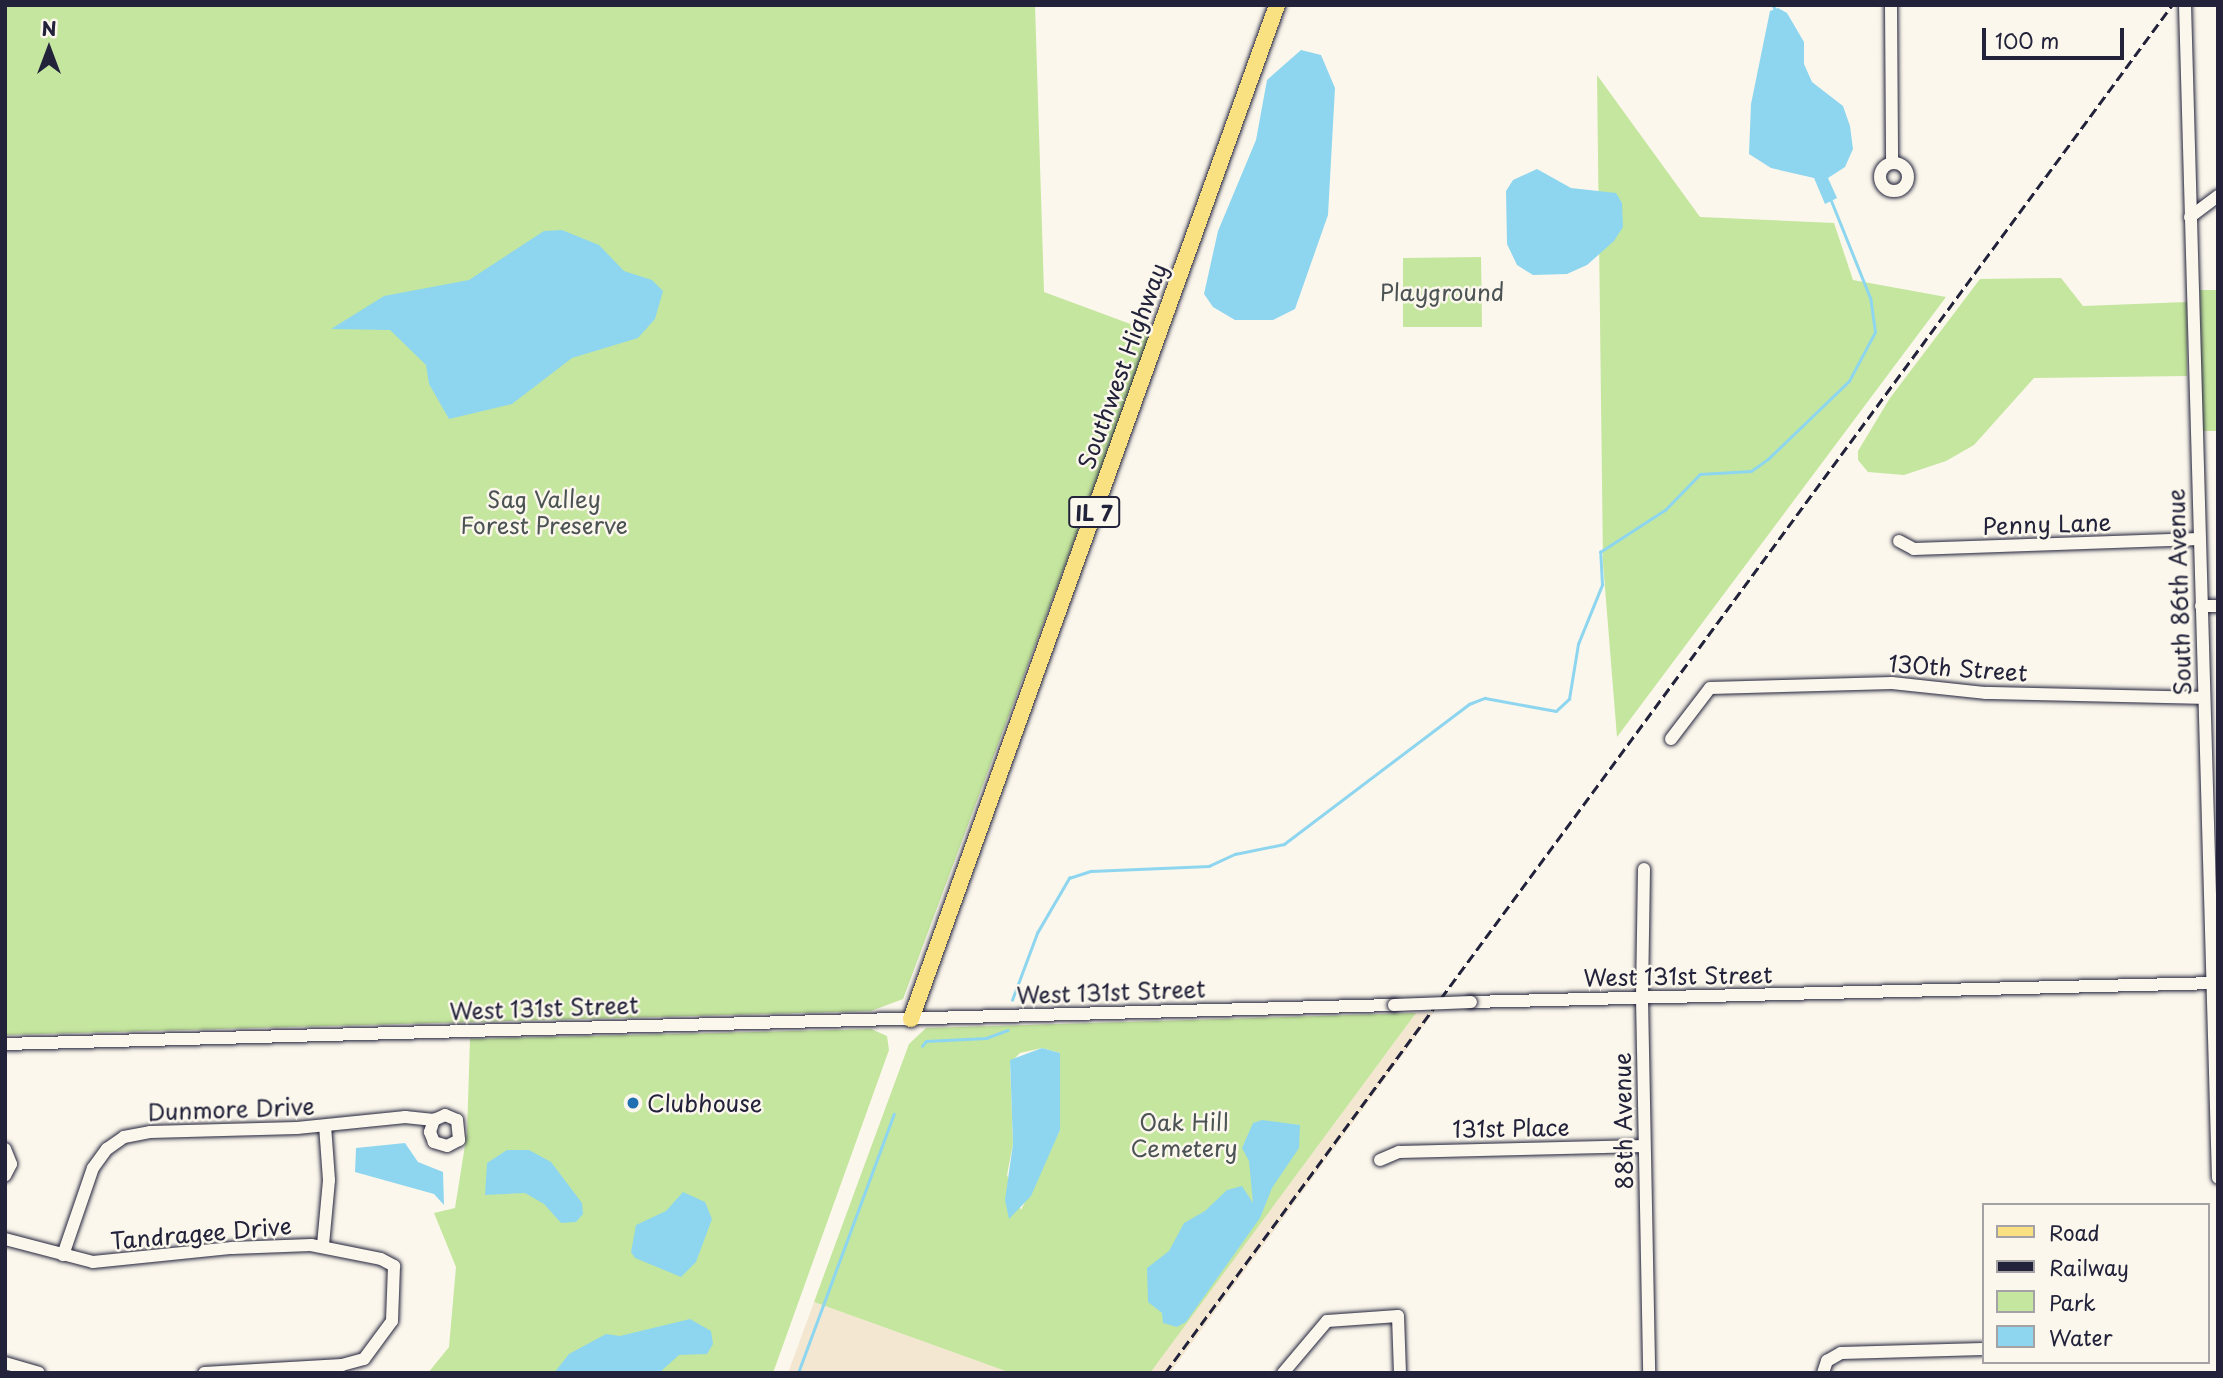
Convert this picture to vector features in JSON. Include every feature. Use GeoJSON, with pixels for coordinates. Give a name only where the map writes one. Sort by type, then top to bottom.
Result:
{"type":"FeatureCollection","features":[{"type":"Feature","properties":{"kind":"main road","name":"Southwest Highway"},"geometry":{"type":"LineString","coordinates":[[911,1019],[1277,5]]}},
{"type":"Feature","properties":{"kind":"street"},"geometry":{"type":"LineString","coordinates":[[1891,5],[1892,163]]}},
{"type":"Feature","properties":{"kind":"street","name":"South 86th Avenue"},"geometry":{"type":"LineString","coordinates":[[2185,5],[2218,1178]]}},
{"type":"Feature","properties":{"kind":"street"},"geometry":{"type":"LineString","coordinates":[[2190,217],[2218,196]]}},
{"type":"Feature","properties":{"kind":"street","name":"Penny Lane"},"geometry":{"type":"LineString","coordinates":[[1899,541],[1914,549],[2199,539]]}},
{"type":"Feature","properties":{"kind":"street"},"geometry":{"type":"LineString","coordinates":[[2201,606],[2218,606]]}},
{"type":"Feature","properties":{"kind":"street","name":"130th Street"},"geometry":{"type":"LineString","coordinates":[[1671,739],[1710,688],[1892,683],[1986,693],[2203,698]]}},
{"type":"Feature","properties":{"kind":"street","name":"88th Avenue"},"geometry":{"type":"LineString","coordinates":[[1644,869],[1642,998],[1649,1373]]}},
{"type":"Feature","properties":{"kind":"street","name":"West 131st Street"},"geometry":{"type":"LineString","coordinates":[[5,1044],[2214,983]]}},
{"type":"Feature","properties":{"kind":"street","name":"Dunmore Drive"},"geometry":{"type":"LineString","coordinates":[[63,1255],[93,1168],[107,1149],[124,1137],[325,1126],[405,1117],[434,1119]]}},
{"type":"Feature","properties":{"kind":"street"},"geometry":{"type":"LineString","coordinates":[[323,1245],[329,1180],[325,1126]]}},
{"type":"Feature","properties":{"kind":"street","name":"131st Place"},"geometry":{"type":"LineString","coordinates":[[1380,1160],[1399,1152],[1644,1146]]}},
{"type":"Feature","properties":{"kind":"street"},"geometry":{"type":"LineString","coordinates":[[5,1149],[11,1164],[5,1176]]}},
{"type":"Feature","properties":{"kind":"street","name":"Tandragee Drive"},"geometry":{"type":"LineString","coordinates":[[5,1239],[63,1255],[108,1263],[232,1248],[323,1245],[389,1262],[396,1272],[392,1321],[364,1359],[342,1365],[204,1373]]}},
{"type":"Feature","properties":{"kind":"street"},"geometry":{"type":"LineString","coordinates":[[1283,1373],[1327,1321],[1398,1316],[1400,1373]]}},
{"type":"Feature","properties":{"kind":"street"},"geometry":{"type":"LineString","coordinates":[[1823,1373],[1827,1361],[1841,1353],[1982,1349]]}},
{"type":"Feature","properties":{"kind":"street"},"geometry":{"type":"LineString","coordinates":[[5,1363],[39,1373]]}},
{"type":"Feature","properties":{"kind":"shaded area"},"geometry":{"type":"Polygon","coordinates":[[[1434,1012],[1170,1373],[1149,1373],[1416,1013],[1434,1012]]]}},
{"type":"Feature","properties":{"kind":"shaded area"},"geometry":{"type":"Polygon","coordinates":[[[814,1302],[1011,1373],[788,1373],[814,1302]]]}},
{"type":"Feature","properties":{"kind":"green space","name":"Sag Valley Forest Preserve"},"geometry":{"type":"Polygon","coordinates":[[[5,5],[1035,5],[1044,292],[1152,332],[903,999],[871,1011],[5,1035],[5,5]]]}},
{"type":"Feature","properties":{"kind":"green space"},"geometry":{"type":"Polygon","coordinates":[[[1597,75],[1700,217],[1834,223],[1853,280],[1946,297],[1617,737],[1603,563],[1597,75]]]}},
{"type":"Feature","properties":{"kind":"green space","name":"Playground"},"geometry":{"type":"Polygon","coordinates":[[[1481,257],[1482,327],[1403,327],[1403,258],[1481,257]]]}},
{"type":"Feature","properties":{"kind":"green space"},"geometry":{"type":"Polygon","coordinates":[[[2061,278],[2083,306],[2187,302],[2187,376],[2034,378],[1974,445],[1946,461],[1904,475],[1868,472],[1858,460],[1858,451],[1890,398],[1980,279],[2061,278]]]}},
{"type":"Feature","properties":{"kind":"green space"},"geometry":{"type":"Polygon","coordinates":[[[2200,290],[2218,290],[2218,431],[2202,431],[2200,290]]]}},
{"type":"Feature","properties":{"kind":"green space","name":"Oak Hill Cemetery"},"geometry":{"type":"Polygon","coordinates":[[[1416,1013],[1150,1373],[1011,1373],[814,1302],[909,1044],[926,1028],[1416,1013]],[[1042,1048],[1020,1053],[1010,1063],[1013,1144],[1007,1175],[1021,1210],[1060,1130],[1060,1053],[1042,1048]]]}},
{"type":"Feature","properties":{"kind":"green space"},"geometry":{"type":"Polygon","coordinates":[[[871,1029],[887,1036],[889,1050],[773,1373],[428,1373],[449,1347],[456,1267],[434,1213],[455,1208],[467,1133],[470,1039],[871,1029]]]}},
{"type":"Feature","properties":{"kind":"water"},"geometry":{"type":"Polygon","coordinates":[[[1778,8],[1787,13],[1804,42],[1804,64],[1812,82],[1843,106],[1850,126],[1853,149],[1845,167],[1828,178],[1837,198],[1825,204],[1814,178],[1771,168],[1749,154],[1751,104],[1770,11],[1778,8]]]}},
{"type":"Feature","properties":{"kind":"water"},"geometry":{"type":"Polygon","coordinates":[[[1301,50],[1321,55],[1335,88],[1328,215],[1295,309],[1273,320],[1235,320],[1213,307],[1204,294],[1218,231],[1256,140],[1267,80],[1301,50]]]}},
{"type":"Feature","properties":{"kind":"water"},"geometry":{"type":"Polygon","coordinates":[[[1537,169],[1571,188],[1616,193],[1622,203],[1623,227],[1614,241],[1587,265],[1567,274],[1533,275],[1517,265],[1507,244],[1506,191],[1513,180],[1537,169]]]}},
{"type":"Feature","properties":{"kind":"water"},"geometry":{"type":"Polygon","coordinates":[[[562,230],[599,245],[624,271],[652,280],[663,291],[655,319],[638,338],[572,358],[512,404],[449,419],[429,384],[426,365],[390,330],[331,329],[384,296],[469,280],[544,231],[562,230]]]}},
{"type":"Feature","properties":{"kind":"water"},"geometry":{"type":"Polygon","coordinates":[[[1042,1048],[1060,1053],[1060,1130],[1031,1196],[1009,1219],[1005,1200],[1013,1144],[1010,1060],[1042,1048]]]}},
{"type":"Feature","properties":{"kind":"water"},"geometry":{"type":"Polygon","coordinates":[[[1262,1120],[1300,1125],[1299,1148],[1272,1188],[1260,1218],[1186,1322],[1177,1327],[1163,1323],[1162,1313],[1148,1302],[1147,1268],[1169,1251],[1184,1223],[1205,1211],[1227,1190],[1242,1186],[1253,1203],[1249,1161],[1242,1148],[1253,1123],[1262,1120]]]}},
{"type":"Feature","properties":{"kind":"water"},"geometry":{"type":"Polygon","coordinates":[[[405,1143],[418,1162],[443,1172],[444,1205],[434,1194],[355,1172],[356,1148],[405,1143]]]}},
{"type":"Feature","properties":{"kind":"water"},"geometry":{"type":"Polygon","coordinates":[[[507,1150],[529,1150],[551,1162],[582,1203],[583,1214],[576,1222],[561,1223],[544,1204],[525,1193],[485,1195],[487,1163],[507,1150]]]}},
{"type":"Feature","properties":{"kind":"water"},"geometry":{"type":"Polygon","coordinates":[[[683,1192],[705,1202],[712,1219],[696,1262],[681,1277],[635,1258],[631,1252],[636,1225],[666,1211],[683,1192]]]}},
{"type":"Feature","properties":{"kind":"water"},"geometry":{"type":"Polygon","coordinates":[[[690,1319],[711,1331],[713,1344],[707,1354],[679,1355],[659,1373],[554,1373],[569,1354],[606,1334],[620,1336],[690,1319]]]}},
{"type":"Feature","properties":{"kind":"waterway"},"geometry":{"type":"LineString","coordinates":[[1773,5],[1775,9]]}},
{"type":"Feature","properties":{"kind":"waterway"},"geometry":{"type":"LineString","coordinates":[[1012,1000],[1037,933],[1069,878],[1091,871],[1209,866],[1235,854],[1284,844],[1469,704],[1485,698],[1556,711],[1569,699],[1578,644],[1602,585],[1600,552],[1665,510],[1700,474],[1751,471],[1768,459],[1849,381],[1875,332],[1870,298],[1831,201]]}},
{"type":"Feature","properties":{"kind":"waterway"},"geometry":{"type":"LineString","coordinates":[[922,1046],[926,1041],[986,1038],[1008,1030]]}},
{"type":"Feature","properties":{"kind":"waterway"},"geometry":{"type":"LineString","coordinates":[[798,1373],[894,1114]]}},
{"type":"Feature","properties":{"kind":"railway"},"geometry":{"type":"LineString","coordinates":[[1165,1373],[2172,5]]}},
{"type":"Feature","properties":{"kind":"place","name":"Clubhouse"},"geometry":{"type":"Point","coordinates":[633,1103]}}]}
